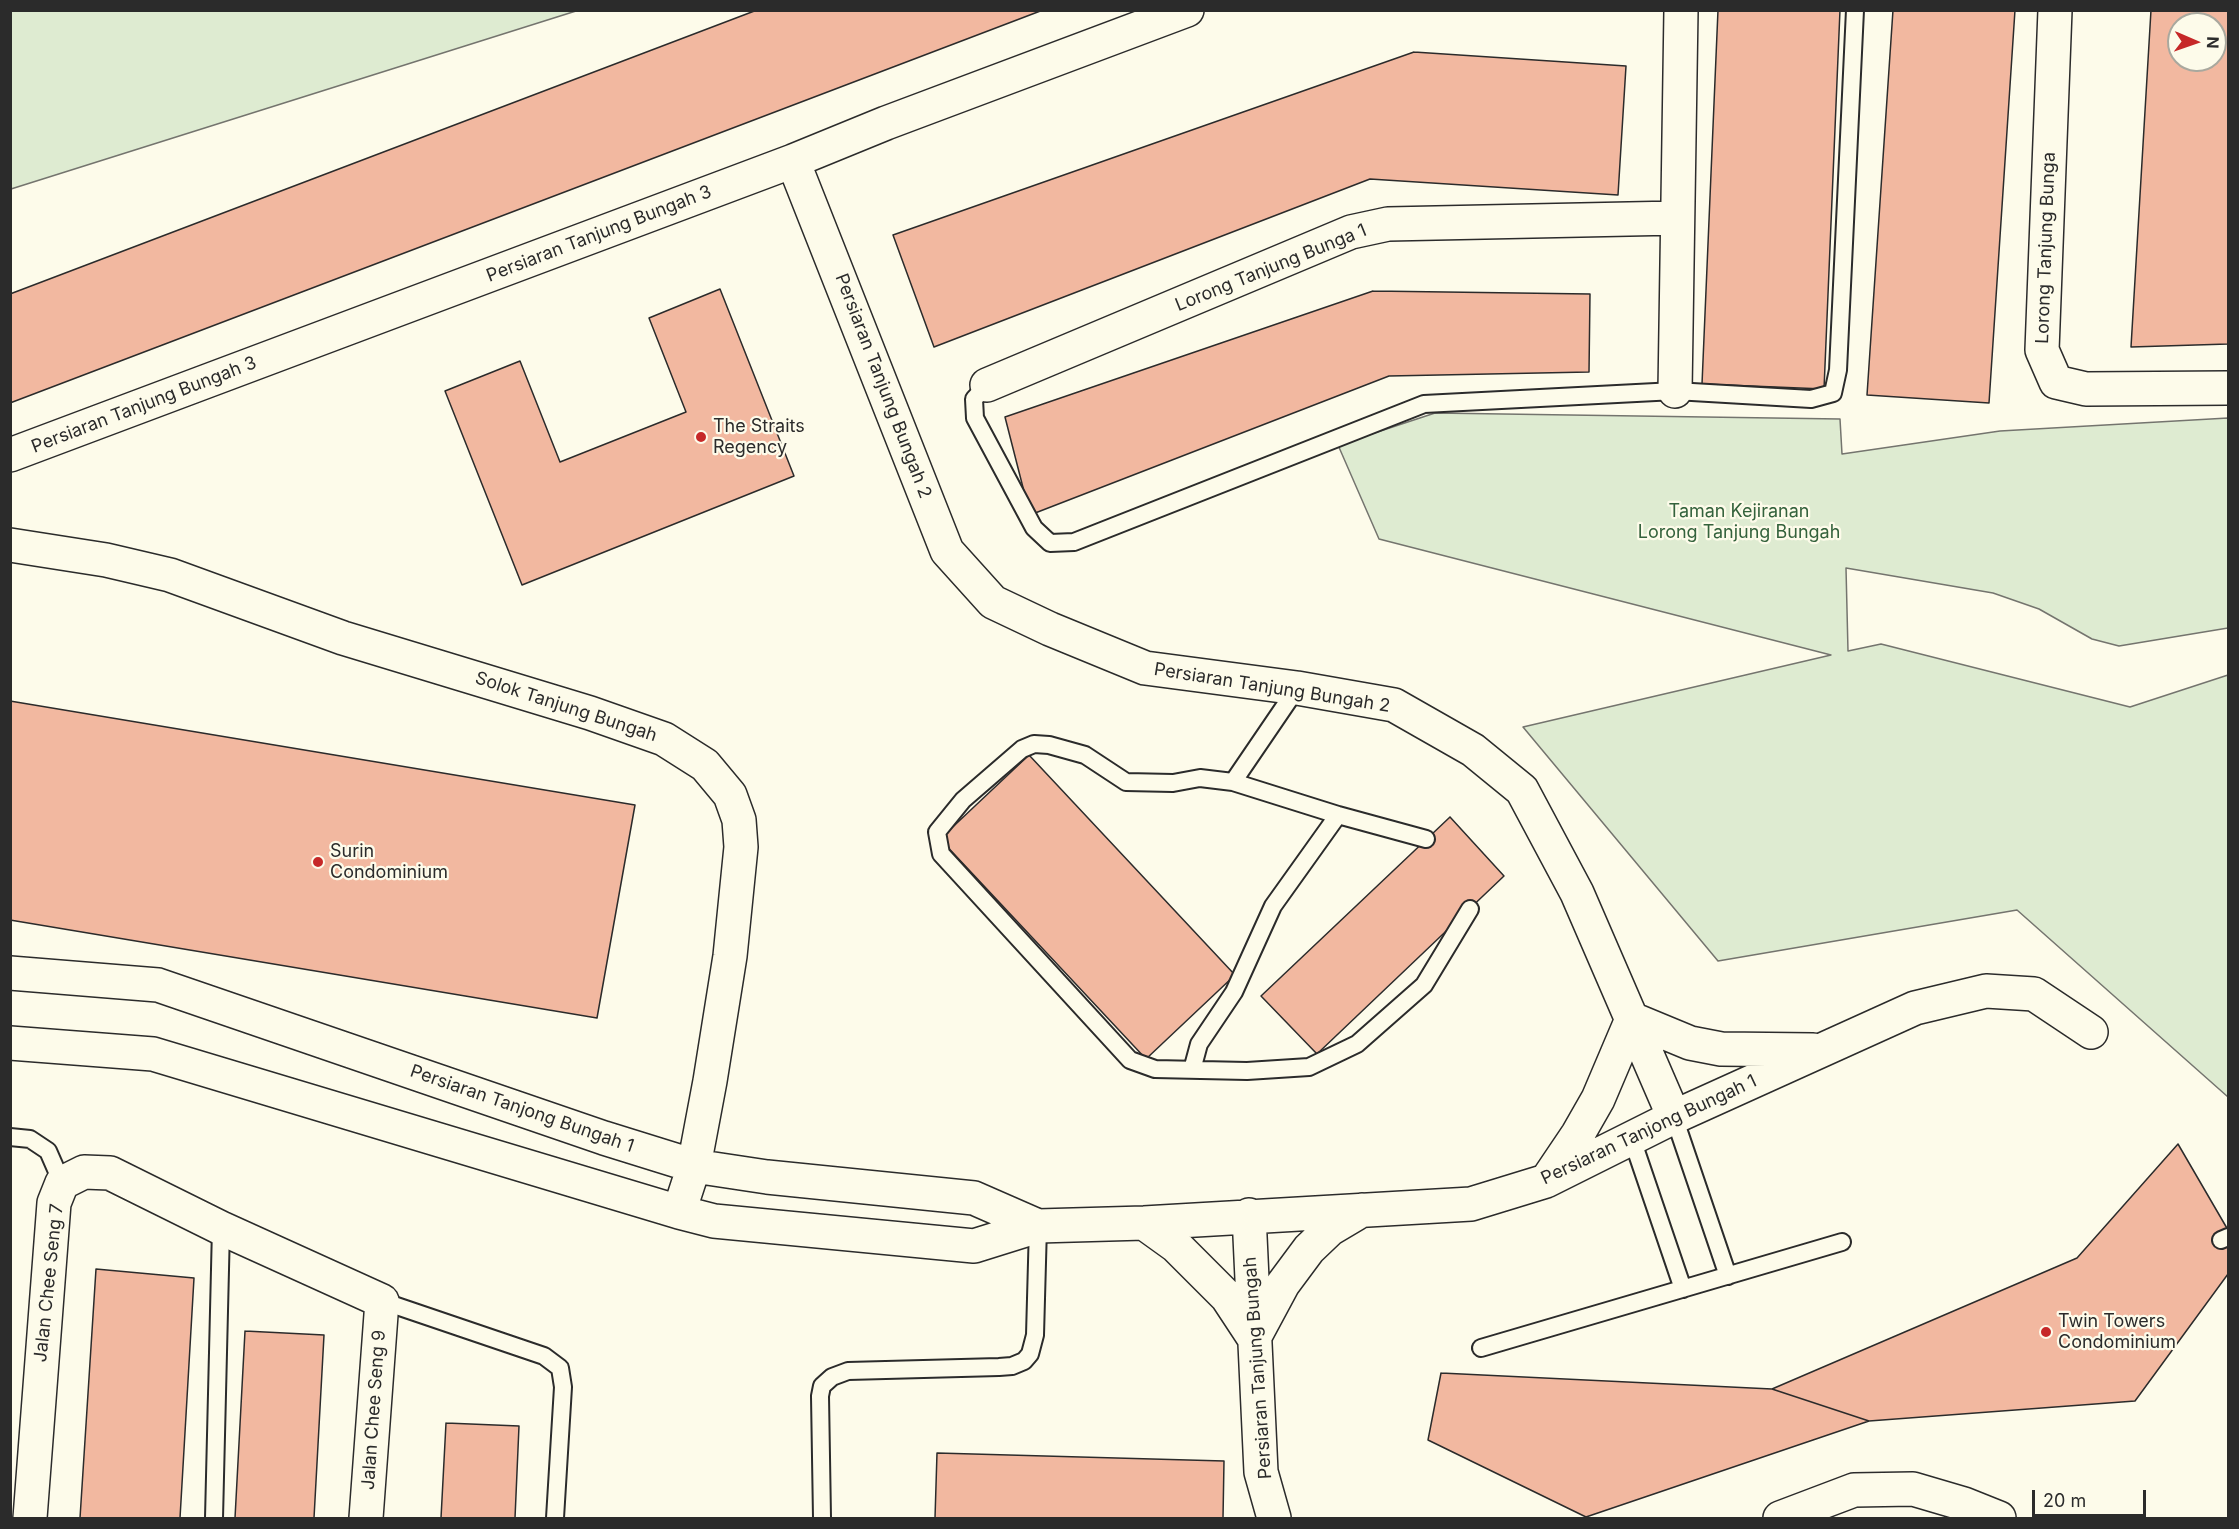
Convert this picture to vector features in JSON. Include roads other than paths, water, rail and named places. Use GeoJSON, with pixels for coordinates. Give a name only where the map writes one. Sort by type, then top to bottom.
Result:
{"type":"FeatureCollection","features":[{"type":"Feature","properties":{"kind":"street","name":"Persiaran Tanjung Bungah 3"},"geometry":{"type":"LineString","coordinates":[[10,455],[793,161],[886,123],[1187,10]]}},
{"type":"Feature","properties":{"kind":"street"},"geometry":{"type":"LineString","coordinates":[[1675,392],[1681,10]]}},
{"type":"Feature","properties":{"kind":"street","name":"Lorong Tanjung Bunga"},"geometry":{"type":"LineString","coordinates":[[2055,10],[2042,350],[2056,382],[2086,389],[2229,388]]}},
{"type":"Feature","properties":{"kind":"street","name":"Persiaran Tanjung Bungah 2"},"geometry":{"type":"LineString","coordinates":[[793,161],[947,551],[993,603],[1146,668],[1297,688],[1394,705],[1473,750],[1522,790],[1577,893],[1674,1117]]}},
{"type":"Feature","properties":{"kind":"street","name":"Lorong Tanjung Bunga 1"},"geometry":{"type":"LineString","coordinates":[[987,385],[1351,232],[1388,224],[1677,218]]}},
{"type":"Feature","properties":{"kind":"street","name":"Solok Tanjung Bungah"},"geometry":{"type":"LineString","coordinates":[[10,545],[106,560],[170,575],[343,639],[590,713],[664,739],[705,765],[730,795],[739,820],[741,847],[728,967],[694,1166],[679,1212]]}},
{"type":"Feature","properties":{"kind":"street","name":"Persiaran Tanjong Bungah 1"},"geometry":{"type":"LineString","coordinates":[[10,973],[158,985],[604,1138],[694,1166],[767,1177],[974,1198],[1038,1226]]}},
{"type":"Feature","properties":{"kind":"street","name":"Persiaran Tanjong Bungah 1"},"geometry":{"type":"LineString","coordinates":[[10,1042],[153,1054],[714,1221],[974,1246],[1038,1226],[1144,1223],[1249,1215],[1471,1204],[1546,1181],[1674,1117],[1915,1008],[1986,991],[2034,994],[2091,1032]]}},
{"type":"Feature","properties":{"kind":"street"},"geometry":{"type":"LineString","coordinates":[[1546,1181],[1578,1134],[1598,1099],[1632,1019],[1690,1043],[1721,1049],[1820,1050]]}},
{"type":"Feature","properties":{"kind":"street","name":"Jalan Chee Seng 7"},"geometry":{"type":"LineString","coordinates":[[30,1518],[54,1203],[62,1183],[84,1172],[110,1173],[221,1228],[382,1301]]}},
{"type":"Feature","properties":{"kind":"street"},"geometry":{"type":"LineString","coordinates":[[1144,1223],[1176,1246],[1227,1297],[1254,1338],[1283,1284],[1309,1249],[1330,1229],[1363,1210]]}},
{"type":"Feature","properties":{"kind":"street","name":"Persiaran Tanjung Bungah"},"geometry":{"type":"LineString","coordinates":[[1249,1215],[1261,1472],[1274,1518]]}},
{"type":"Feature","properties":{"kind":"street","name":"Jalan Chee Seng 9"},"geometry":{"type":"LineString","coordinates":[[366,1518],[382,1301]]}},
{"type":"Feature","properties":{"kind":"street"},"geometry":{"type":"LineString","coordinates":[[1780,1518],[1854,1490],[1913,1489],[1964,1504],[1999,1518]]}},
{"type":"Feature","properties":{"kind":"lane"},"geometry":{"type":"LineString","coordinates":[[987,385],[974,399],[975,417],[1034,528],[1050,543],[1074,542],[1424,404],[1675,392],[1811,399],[1833,393],[1838,370],[1855,10]]}},
{"type":"Feature","properties":{"kind":"lane"},"geometry":{"type":"LineString","coordinates":[[1233,782],[1297,688]]}},
{"type":"Feature","properties":{"kind":"lane"},"geometry":{"type":"LineString","coordinates":[[1426,839],[1338,815],[1233,782],[1200,778],[1173,783],[1126,782],[1085,755],[1049,745],[1035,744],[1022,749],[963,800],[937,832],[940,854],[1130,1060],[1155,1069],[1247,1071],[1309,1067],[1357,1044],[1424,985],[1470,909]]}},
{"type":"Feature","properties":{"kind":"lane"},"geometry":{"type":"LineString","coordinates":[[1192,1070],[1199,1044],[1234,992],[1273,906],[1338,815]]}},
{"type":"Feature","properties":{"kind":"lane"},"geometry":{"type":"LineString","coordinates":[[1674,1117],[1728,1276]]}},
{"type":"Feature","properties":{"kind":"lane"},"geometry":{"type":"LineString","coordinates":[[10,1137],[30,1139],[48,1151],[62,1183]]}},
{"type":"Feature","properties":{"kind":"lane"},"geometry":{"type":"LineString","coordinates":[[1632,1139],[1683,1289]]}},
{"type":"Feature","properties":{"kind":"lane"},"geometry":{"type":"LineString","coordinates":[[822,1518],[820,1396],[822,1386],[832,1377],[848,1371],[999,1367],[1012,1366],[1024,1361],[1030,1354],[1035,1335],[1038,1226]]}},
{"type":"Feature","properties":{"kind":"lane"},"geometry":{"type":"LineString","coordinates":[[214,1518],[221,1228]]}},
{"type":"Feature","properties":{"kind":"lane"},"geometry":{"type":"LineString","coordinates":[[1481,1348],[1842,1242]]}},
{"type":"Feature","properties":{"kind":"lane"},"geometry":{"type":"LineString","coordinates":[[382,1301],[544,1356],[560,1368],[563,1387],[555,1518]]}},
{"type":"Feature","properties":{"kind":"place","name":"The Straits Regency"},"geometry":{"type":"Point","coordinates":[701,437]}},
{"type":"Feature","properties":{"kind":"place","name":"Surin Condominium"},"geometry":{"type":"Point","coordinates":[318,862]}},
{"type":"Feature","properties":{"kind":"place","name":"Twin Towers Condominium"},"geometry":{"type":"Point","coordinates":[2046,1332]}},
{"type":"Feature","properties":{"kind":"park label","name":"Taman Kejiranan Lorong Tanjung Bungah"},"geometry":{"type":"Point","coordinates":[1739,522]}}]}
